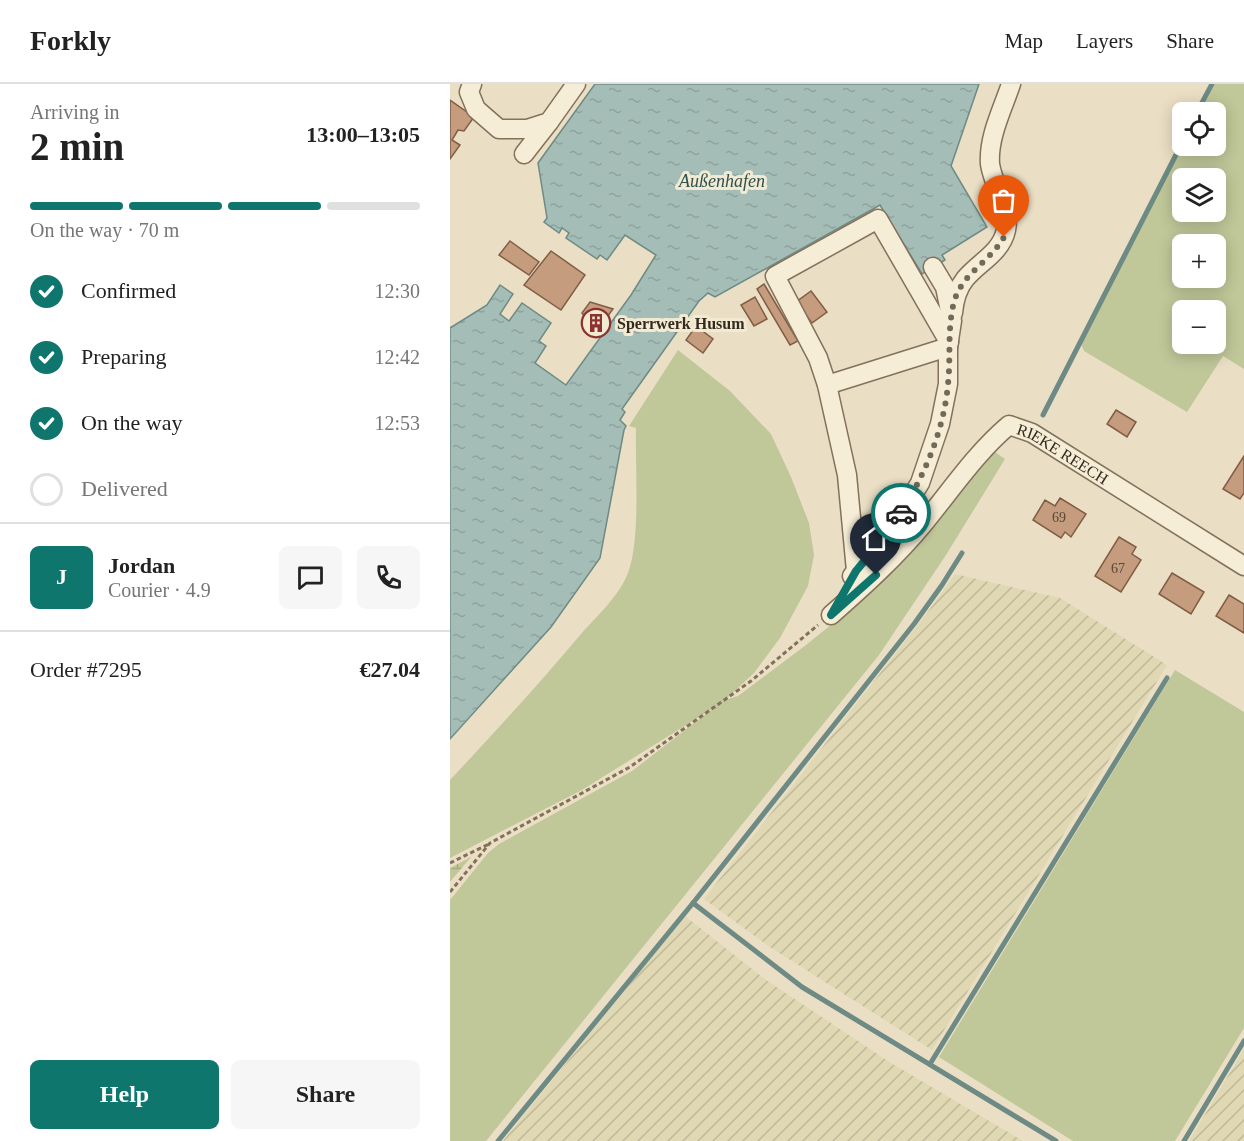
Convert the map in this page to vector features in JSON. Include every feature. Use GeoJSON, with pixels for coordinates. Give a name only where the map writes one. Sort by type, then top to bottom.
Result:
{"type":"FeatureCollection","features":[{"type":"Feature","properties":{"kind":"street"},"geometry":{"type":"LineString","coordinates":[[472,84],[469,92],[476,110],[500,129],[527,129],[549,122]]}},
{"type":"Feature","properties":{"kind":"street"},"geometry":{"type":"LineString","coordinates":[[524,154],[576,84]]}},
{"type":"Feature","properties":{"kind":"street"},"geometry":{"type":"LineString","coordinates":[[831,615],[856,571],[891,529],[920,483],[940,424],[948,384],[949,344],[954,302],[964,281],[998,247],[1006,228],[1004,208],[992,175],[990,149],[1011,84]]}},
{"type":"Feature","properties":{"kind":"street"},"geometry":{"type":"LineString","coordinates":[[856,571],[848,475],[827,385],[818,358],[775,276],[878,219],[949,344]]}},
{"type":"Feature","properties":{"kind":"street"},"geometry":{"type":"LineString","coordinates":[[933,267],[945,287],[951,321]]}},
{"type":"Feature","properties":{"kind":"street"},"geometry":{"type":"LineString","coordinates":[[827,385],[949,344]]}},
{"type":"Feature","properties":{"kind":"street","name":"RIEKE REECH"},"geometry":{"type":"LineString","coordinates":[[831,615],[876,575],[922,526],[986,445],[1009,425],[1032,433],[1244,566]]}},
{"type":"Feature","properties":{"kind":"path"},"geometry":{"type":"LineString","coordinates":[[450,863],[630,767],[751,681],[831,615]]}},
{"type":"Feature","properties":{"kind":"path"},"geometry":{"type":"LineString","coordinates":[[450,892],[490,843]]}},
{"type":"Feature","properties":{"kind":"shaded area"},"geometry":{"type":"Polygon","coordinates":[[[955,574],[1060,598],[1167,665],[932,1050],[770,947],[704,899],[955,574]]]}},
{"type":"Feature","properties":{"kind":"shaded area"},"geometry":{"type":"Polygon","coordinates":[[[685,916],[766,980],[891,1063],[1023,1141],[503,1141],[685,916]]]}},
{"type":"Feature","properties":{"kind":"shaded area"},"geometry":{"type":"Polygon","coordinates":[[[1244,1049],[1244,1141],[1189,1141],[1244,1049]]]}},
{"type":"Feature","properties":{"kind":"green space"},"geometry":{"type":"Polygon","coordinates":[[[1215,84],[1244,84],[1244,369],[1223,356],[1187,412],[1084,351],[1081,344],[1178,156],[1226,156],[1226,102],[1205,102],[1215,84]]]}},
{"type":"Feature","properties":{"kind":"green space"},"geometry":{"type":"Polygon","coordinates":[[[678,350],[730,391],[771,434],[809,523],[814,555],[808,586],[780,638],[754,673],[725,700],[738,696],[853,607],[992,450],[1005,459],[946,555],[879,655],[486,1141],[450,1141],[450,900],[488,853],[499,844],[632,771],[715,707],[582,790],[450,858],[450,780],[607,605],[619,590],[628,573],[635,541],[636,522],[636,428],[629,426],[678,350]]]}},
{"type":"Feature","properties":{"kind":"green space"},"geometry":{"type":"Polygon","coordinates":[[[1175,670],[1244,712],[1244,1028],[1175,1141],[1073,1141],[939,1057],[1175,670]]]}},
{"type":"Feature","properties":{"kind":"green space"},"geometry":{"type":"Polygon","coordinates":[[[471,857],[450,882],[450,868],[471,857]]]}},
{"type":"Feature","properties":{"kind":"water","name":"Außenhafen"},"geometry":{"type":"Polygon","coordinates":[[[595,84],[979,84],[951,166],[987,227],[942,255],[945,260],[922,274],[880,205],[715,297],[708,293],[699,301],[622,409],[625,412],[620,420],[626,426],[600,558],[551,627],[450,739],[450,328],[487,305],[500,285],[513,294],[500,314],[509,321],[522,303],[551,323],[539,341],[546,346],[535,363],[566,385],[631,295],[656,255],[625,235],[607,260],[600,255],[597,259],[566,238],[569,233],[562,228],[559,233],[544,222],[547,218],[538,163],[595,84]]]}},
{"type":"Feature","properties":{"kind":"building"},"geometry":{"type":"Polygon","coordinates":[[[450,100],[474,117],[464,131],[458,130],[452,140],[460,145],[450,159],[450,100]]]}},
{"type":"Feature","properties":{"kind":"building"},"geometry":{"type":"Polygon","coordinates":[[[510,241],[539,262],[529,275],[499,255],[510,241]]]}},
{"type":"Feature","properties":{"kind":"building"},"geometry":{"type":"Polygon","coordinates":[[[551,251],[585,275],[561,310],[524,285],[551,251]]]}},
{"type":"Feature","properties":{"kind":"building"},"geometry":{"type":"Polygon","coordinates":[[[764,284],[798,341],[790,345],[757,289],[764,284]]]}},
{"type":"Feature","properties":{"kind":"building"},"geometry":{"type":"Polygon","coordinates":[[[811,291],[827,312],[812,323],[796,302],[811,291]]]}},
{"type":"Feature","properties":{"kind":"building"},"geometry":{"type":"Polygon","coordinates":[[[755,297],[767,319],[754,326],[741,305],[755,297]]]}},
{"type":"Feature","properties":{"kind":"building","name":"Sperrwerk Husum"},"geometry":{"type":"Polygon","coordinates":[[[590,302],[613,309],[596,332],[582,313],[590,302]]]}},
{"type":"Feature","properties":{"kind":"building"},"geometry":{"type":"Polygon","coordinates":[[[696,326],[713,339],[703,353],[686,340],[696,326]]]}},
{"type":"Feature","properties":{"kind":"building"},"geometry":{"type":"Polygon","coordinates":[[[1116,410],[1136,422],[1127,437],[1107,424],[1116,410]]]}},
{"type":"Feature","properties":{"kind":"building"},"geometry":{"type":"Polygon","coordinates":[[[1244,456],[1244,493],[1240,499],[1223,489],[1244,456]]]}},
{"type":"Feature","properties":{"kind":"building"},"geometry":{"type":"Polygon","coordinates":[[[1060,498],[1086,514],[1071,537],[1065,532],[1061,538],[1033,520],[1045,500],[1055,506],[1060,498]]]}},
{"type":"Feature","properties":{"kind":"building"},"geometry":{"type":"Polygon","coordinates":[[[1119,537],[1136,547],[1132,554],[1141,560],[1121,592],[1095,576],[1119,537]]]}},
{"type":"Feature","properties":{"kind":"building"},"geometry":{"type":"Polygon","coordinates":[[[1172,573],[1204,592],[1191,614],[1159,594],[1172,573]]]}},
{"type":"Feature","properties":{"kind":"building"},"geometry":{"type":"Polygon","coordinates":[[[1229,595],[1244,604],[1244,633],[1216,616],[1229,595]]]}},
{"type":"Feature","properties":{"kind":"waterway"},"geometry":{"type":"LineString","coordinates":[[1202,102],[1212,84]]}},
{"type":"Feature","properties":{"kind":"waterway"},"geometry":{"type":"LineString","coordinates":[[1043,415],[1175,156]]}},
{"type":"Feature","properties":{"kind":"waterway"},"geometry":{"type":"LineString","coordinates":[[498,1141],[693,903],[914,624],[962,553]]}},
{"type":"Feature","properties":{"kind":"waterway"},"geometry":{"type":"LineString","coordinates":[[930,1064],[1167,678]]}},
{"type":"Feature","properties":{"kind":"waterway"},"geometry":{"type":"LineString","coordinates":[[693,903],[802,987],[1056,1141]]}},
{"type":"Feature","properties":{"kind":"waterway"},"geometry":{"type":"LineString","coordinates":[[1184,1141],[1244,1041]]}},
{"type":"Feature","properties":{"kind":"way so far"},"geometry":{"type":"LineString","coordinates":[[901,513],[920,483],[940,424],[948,384],[951,321],[958,291],[971,273],[991,256],[1004,237]]}},
{"type":"Feature","properties":{"kind":"place","name":"Sperrwerk Husum"},"geometry":{"type":"Point","coordinates":[596,323]}},
{"type":"Feature","properties":{"kind":"route"},"geometry":{"type":"LineString","coordinates":[[876,575],[831,615],[856,571],[891,529],[901,513]]}}]}
